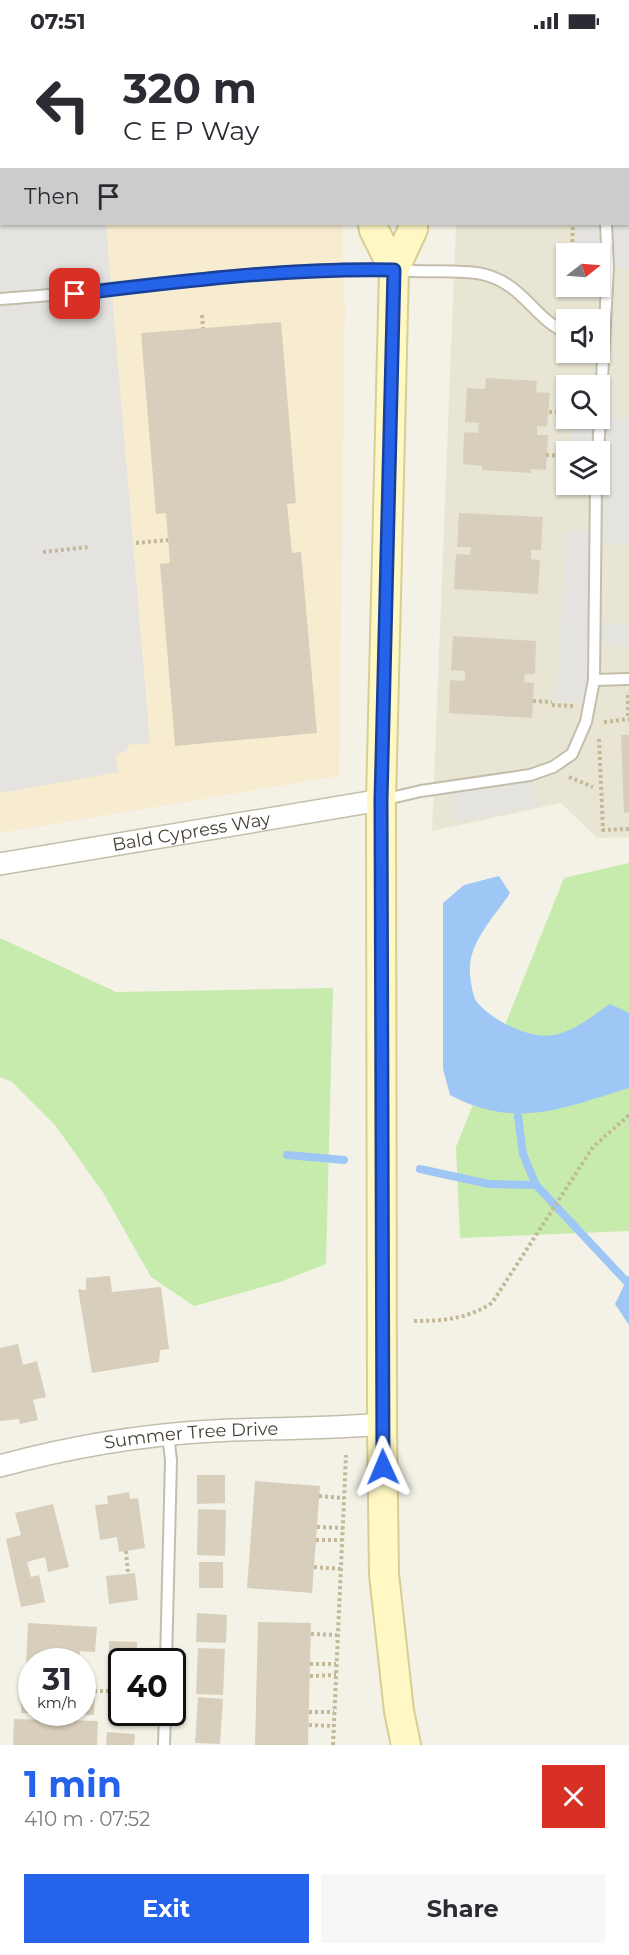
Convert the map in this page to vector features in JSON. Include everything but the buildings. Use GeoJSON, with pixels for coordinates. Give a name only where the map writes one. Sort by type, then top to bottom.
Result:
{"type":"FeatureCollection","features":[{"type":"Feature","properties":{"kind":"street"},"geometry":{"type":"LineString","coordinates":[[374,225],[374,230],[394,270]]}},
{"type":"Feature","properties":{"kind":"street"},"geometry":{"type":"LineString","coordinates":[[406,1745],[399,1711],[384,1574],[381,800],[394,270],[413,225]]}},
{"type":"Feature","properties":{"kind":"street","name":"Bald Cypress Way"},"geometry":{"type":"LineString","coordinates":[[0,864],[381,800]]}},
{"type":"Feature","properties":{"kind":"street","name":"Summer Tree Drive"},"geometry":{"type":"LineString","coordinates":[[0,1466],[60,1449],[168,1435],[382,1424]]}},
{"type":"Feature","properties":{"kind":"lane"},"geometry":{"type":"LineString","coordinates":[[605,309],[608,268],[606,225]]}},
{"type":"Feature","properties":{"kind":"lane"},"geometry":{"type":"LineString","coordinates":[[0,299],[315,271],[394,270],[482,274],[510,286],[530,302],[556,329]]}},
{"type":"Feature","properties":{"kind":"lane"},"geometry":{"type":"LineString","coordinates":[[381,800],[421,791],[530,775],[553,767],[572,754],[586,722],[594,680],[596,495]]}},
{"type":"Feature","properties":{"kind":"lane"},"geometry":{"type":"LineString","coordinates":[[594,680],[628,679]]}},
{"type":"Feature","properties":{"kind":"lane"},"geometry":{"type":"LineString","coordinates":[[166,1648],[171,1460],[168,1435]]}},
{"type":"Feature","properties":{"kind":"lane"},"geometry":{"type":"LineString","coordinates":[[164,1745],[165,1726]]}},
{"type":"Feature","properties":{"kind":"path"},"geometry":{"type":"LineString","coordinates":[[572,243],[573,225]]}},
{"type":"Feature","properties":{"kind":"path"},"geometry":{"type":"LineString","coordinates":[[202,315],[204,328]]}},
{"type":"Feature","properties":{"kind":"path"},"geometry":{"type":"LineString","coordinates":[[549,412],[556,412]]}},
{"type":"Feature","properties":{"kind":"path"},"geometry":{"type":"LineString","coordinates":[[546,455],[556,456]]}},
{"type":"Feature","properties":{"kind":"path"},"geometry":{"type":"LineString","coordinates":[[136,543],[168,540]]}},
{"type":"Feature","properties":{"kind":"path"},"geometry":{"type":"LineString","coordinates":[[43,552],[89,547]]}},
{"type":"Feature","properties":{"kind":"path"},"geometry":{"type":"LineString","coordinates":[[628,679],[628,719]]}},
{"type":"Feature","properties":{"kind":"path"},"geometry":{"type":"LineString","coordinates":[[533,701],[552,702]]}},
{"type":"Feature","properties":{"kind":"path"},"geometry":{"type":"LineString","coordinates":[[598,738],[603,830],[629,829]]}},
{"type":"Feature","properties":{"kind":"path"},"geometry":{"type":"LineString","coordinates":[[414,1321],[445,1320],[475,1314],[492,1303],[593,1147],[629,1115]]}},
{"type":"Feature","properties":{"kind":"path"},"geometry":{"type":"LineString","coordinates":[[333,1745],[346,1455]]}},
{"type":"Feature","properties":{"kind":"path"},"geometry":{"type":"LineString","coordinates":[[319,1496],[344,1498]]}},
{"type":"Feature","properties":{"kind":"path"},"geometry":{"type":"LineString","coordinates":[[317,1527],[343,1528]]}},
{"type":"Feature","properties":{"kind":"path"},"geometry":{"type":"LineString","coordinates":[[316,1540],[342,1540]]}},
{"type":"Feature","properties":{"kind":"path"},"geometry":{"type":"LineString","coordinates":[[126,1551],[128,1574]]}},
{"type":"Feature","properties":{"kind":"path"},"geometry":{"type":"LineString","coordinates":[[314,1567],[341,1569]]}},
{"type":"Feature","properties":{"kind":"path"},"geometry":{"type":"LineString","coordinates":[[311,1634],[337,1635]]}},
{"type":"Feature","properties":{"kind":"path"},"geometry":{"type":"LineString","coordinates":[[310,1664],[336,1664]]}},
{"type":"Feature","properties":{"kind":"path"},"geometry":{"type":"LineString","coordinates":[[310,1676],[336,1675]]}},
{"type":"Feature","properties":{"kind":"path"},"geometry":{"type":"LineString","coordinates":[[309,1712],[334,1712]]}},
{"type":"Feature","properties":{"kind":"path"},"geometry":{"type":"LineString","coordinates":[[309,1725],[333,1726]]}},
{"type":"Feature","properties":{"kind":"shaded area"},"geometry":{"type":"Polygon","coordinates":[[[0,225],[342,225],[345,308],[339,776],[0,833],[0,225]]]}},
{"type":"Feature","properties":{"kind":"shaded area"},"geometry":{"type":"Polygon","coordinates":[[[0,225],[106,225],[150,743],[128,745],[128,750],[117,754],[115,758],[119,772],[0,793],[0,225]]]}},
{"type":"Feature","properties":{"kind":"shaded area"},"geometry":{"type":"Polygon","coordinates":[[[456,225],[629,225],[629,837],[597,838],[561,803],[432,831],[456,225]]]}},
{"type":"Feature","properties":{"kind":"shaded area"},"geometry":{"type":"Polygon","coordinates":[[[576,225],[629,225],[629,268],[610,268],[610,243],[577,243],[576,225]]]}},
{"type":"Feature","properties":{"kind":"shaded area"},"geometry":{"type":"Polygon","coordinates":[[[610,416],[629,421],[629,545],[595,542],[594,621],[629,625],[628,645],[594,643],[589,702],[556,701],[566,530],[595,530],[599,495],[610,495],[610,441],[572,441],[572,429],[610,429],[610,416]]]}},
{"type":"Feature","properties":{"kind":"shaded area"},"geometry":{"type":"Polygon","coordinates":[[[531,775],[537,806],[456,822],[450,787],[531,775]]]}},
{"type":"Feature","properties":{"kind":"green space"},"geometry":{"type":"Polygon","coordinates":[[[629,863],[629,1231],[460,1238],[456,1147],[564,878],[629,863]]]}},
{"type":"Feature","properties":{"kind":"green space"},"geometry":{"type":"Polygon","coordinates":[[[0,938],[116,992],[333,988],[326,1264],[280,1282],[194,1306],[151,1277],[104,1194],[55,1125],[12,1082],[0,1077],[0,938]]]}},
{"type":"Feature","properties":{"kind":"water"},"geometry":{"type":"Polygon","coordinates":[[[499,876],[510,893],[480,936],[472,955],[470,973],[476,1001],[491,1015],[512,1027],[544,1036],[569,1030],[610,1004],[629,1013],[629,1088],[561,1108],[518,1113],[474,1106],[450,1095],[443,1069],[443,903],[464,885],[499,876]]]}},
{"type":"Feature","properties":{"kind":"water"},"geometry":{"type":"Polygon","coordinates":[[[629,1275],[629,1325],[615,1304],[629,1275]]]}},
{"type":"Feature","properties":{"kind":"waterway"},"geometry":{"type":"LineString","coordinates":[[518,1116],[523,1154],[536,1185],[626,1281]]}},
{"type":"Feature","properties":{"kind":"waterway"},"geometry":{"type":"LineString","coordinates":[[287,1155],[344,1160]]}},
{"type":"Feature","properties":{"kind":"waterway"},"geometry":{"type":"LineString","coordinates":[[420,1169],[489,1184],[536,1185]]}},
{"type":"Feature","properties":{"kind":"route"},"geometry":{"type":"LineString","coordinates":[[75,294],[303,272],[350,269],[394,270],[381,800],[383,1467]]}}]}
